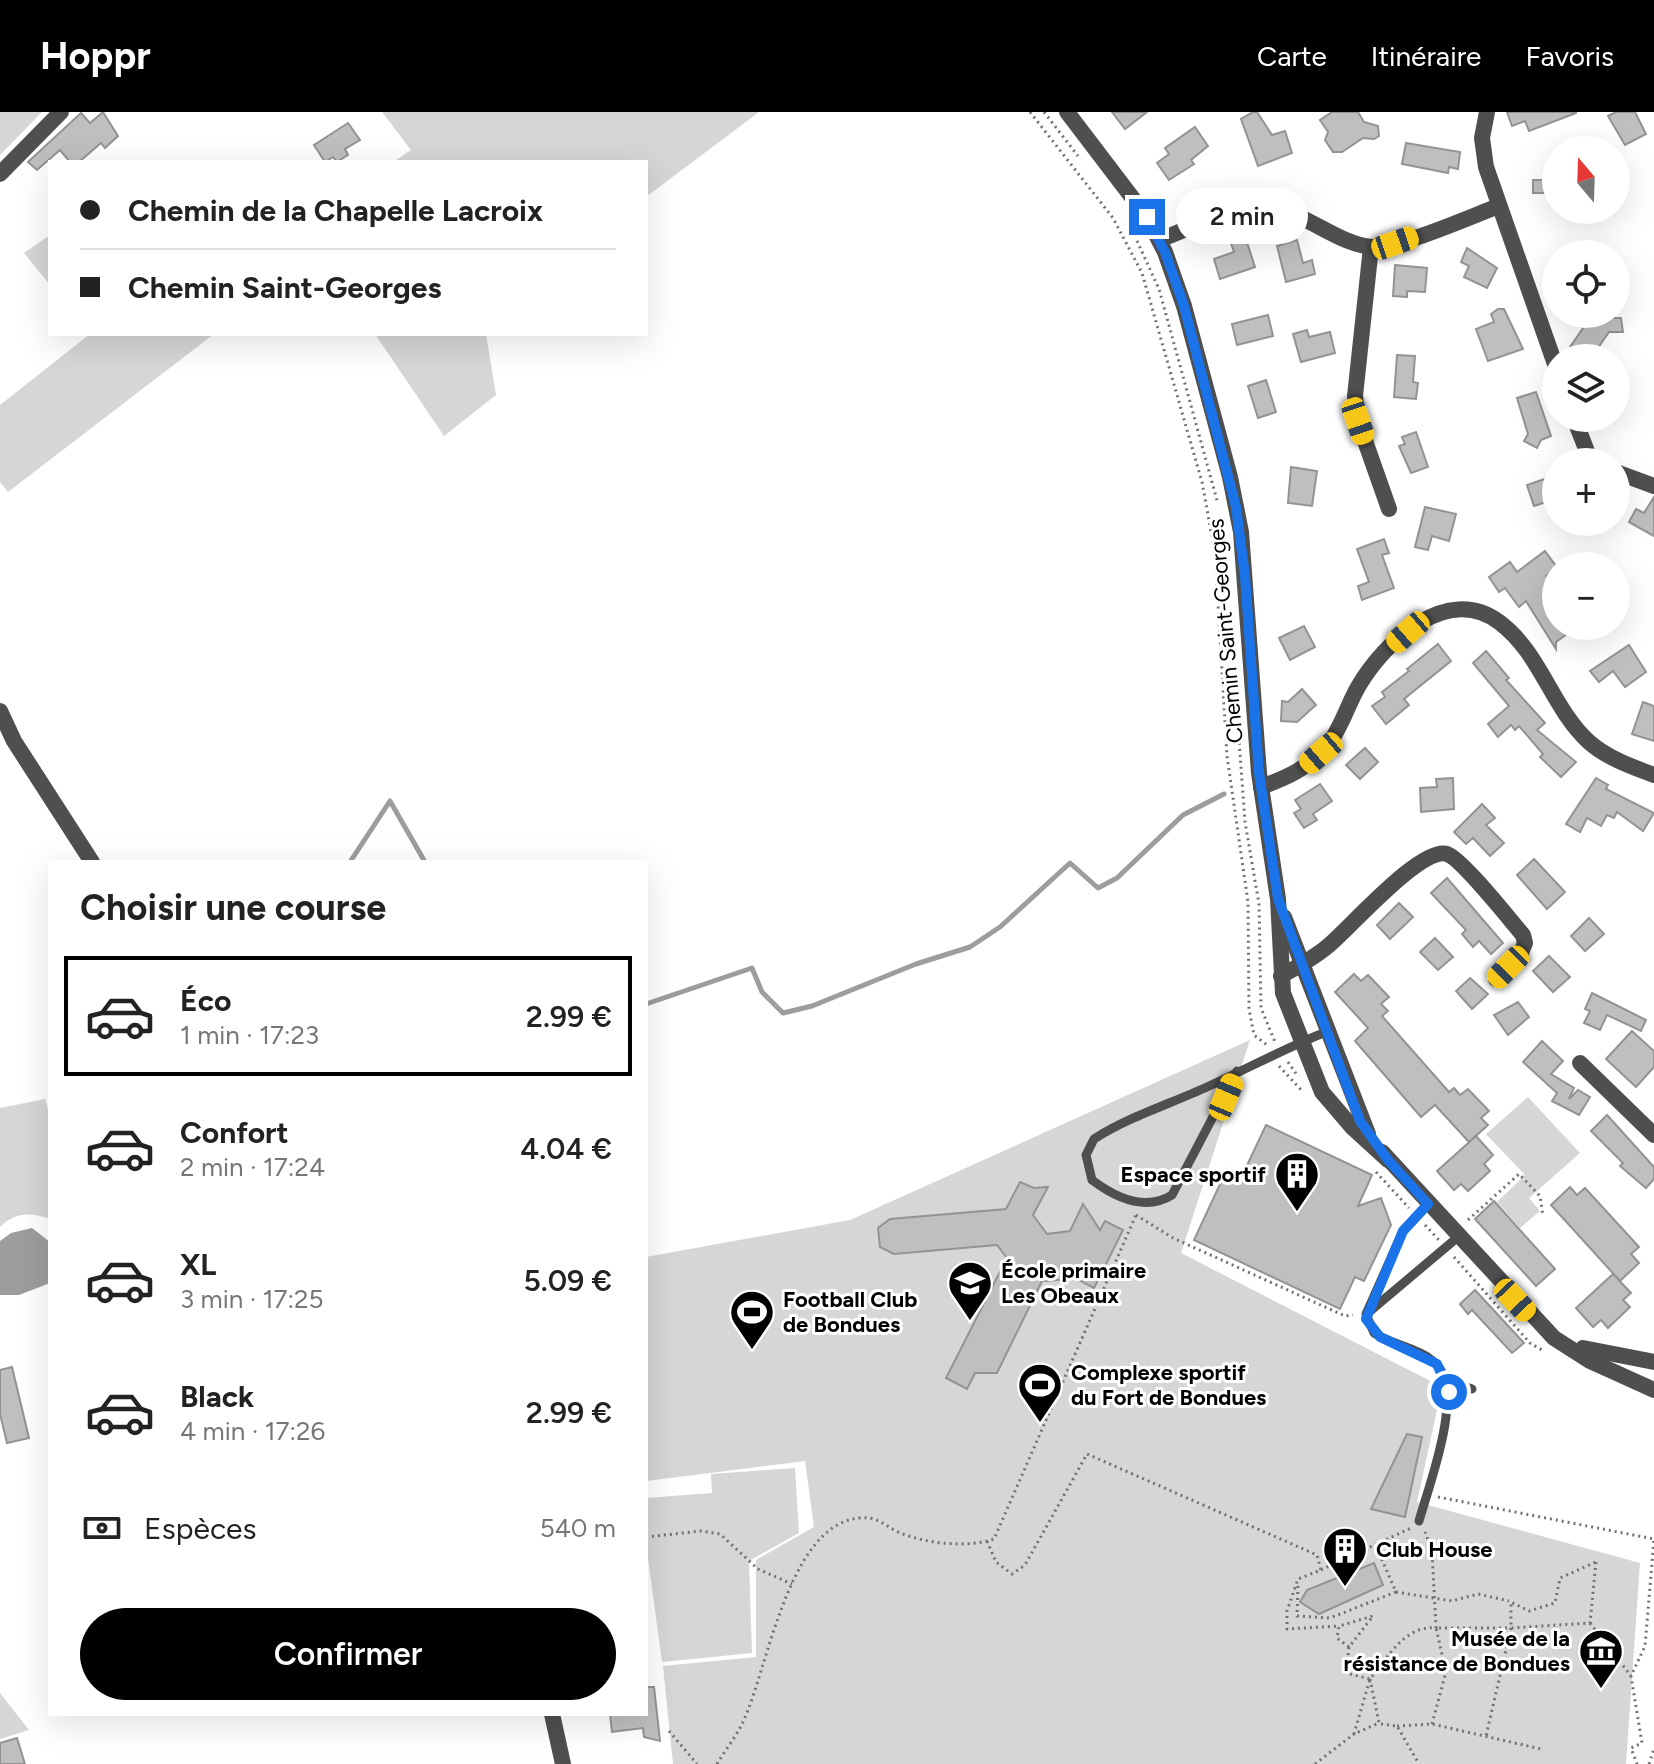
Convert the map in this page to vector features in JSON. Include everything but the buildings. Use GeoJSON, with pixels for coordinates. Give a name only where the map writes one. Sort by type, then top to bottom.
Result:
{"type":"FeatureCollection","features":[{"type":"Feature","properties":{"kind":"street"},"geometry":{"type":"LineString","coordinates":[[0,174],[61,112]]}},
{"type":"Feature","properties":{"kind":"street","name":"Chemin Saint-Georges"},"geometry":{"type":"LineString","coordinates":[[1067,112],[1134,199],[1159,240],[1184,306],[1236,507],[1261,787],[1278,899],[1281,976],[1300,1042],[1322,1092],[1539,1333],[1654,1390]]}},
{"type":"Feature","properties":{"kind":"street"},"geometry":{"type":"LineString","coordinates":[[1487,112],[1483,153],[1548,344]]}},
{"type":"Feature","properties":{"kind":"street"},"geometry":{"type":"LineString","coordinates":[[1159,240],[1236,211],[1262,207],[1293,213],[1344,239],[1371,247],[1395,243],[1499,206]]}},
{"type":"Feature","properties":{"kind":"street"},"geometry":{"type":"LineString","coordinates":[[1371,247],[1355,396],[1358,421],[1389,509]]}},
{"type":"Feature","properties":{"kind":"street"},"geometry":{"type":"LineString","coordinates":[[1261,787],[1296,773],[1321,753],[1338,730],[1359,685],[1394,644],[1437,613],[1462,607],[1486,613],[1520,641],[1567,716],[1590,743],[1613,758],[1654,775]]}},
{"type":"Feature","properties":{"kind":"street"},"geometry":{"type":"LineString","coordinates":[[0,711],[14,741],[91,860]]}},
{"type":"Feature","properties":{"kind":"street"},"geometry":{"type":"LineString","coordinates":[[1281,976],[1327,947],[1423,859],[1435,853],[1448,854],[1523,935],[1525,943],[1520,955],[1496,979]]}},
{"type":"Feature","properties":{"kind":"street","name":"Chemin Saint-Georges"},"geometry":{"type":"LineString","coordinates":[[1278,899],[1360,1121],[1382,1162]]}},
{"type":"Feature","properties":{"kind":"street"},"geometry":{"type":"LineString","coordinates":[[1580,1063],[1654,1135]]}},
{"type":"Feature","properties":{"kind":"street","name":"Chemin Saint-Georges"},"geometry":{"type":"LineString","coordinates":[[1539,1333],[1602,1354],[1654,1362]]}},
{"type":"Feature","properties":{"kind":"street"},"geometry":{"type":"LineString","coordinates":[[552,1716],[563,1764]]}},
{"type":"Feature","properties":{"kind":"lane"},"geometry":{"type":"LineString","coordinates":[[1237,1071],[1172,1195],[1152,1205],[1140,1204],[1092,1180],[1086,1164],[1087,1147],[1104,1132],[1279,1051],[1326,1032]]}},
{"type":"Feature","properties":{"kind":"lane"},"geometry":{"type":"LineString","coordinates":[[1424,1208],[1403,1231],[1366,1314],[1374,1333],[1430,1359],[1447,1380],[1472,1389]]}},
{"type":"Feature","properties":{"kind":"lane"},"geometry":{"type":"LineString","coordinates":[[1366,1314],[1452,1236]]}},
{"type":"Feature","properties":{"kind":"lane"},"geometry":{"type":"LineString","coordinates":[[1419,1521],[1449,1406],[1447,1380]]}},
{"type":"Feature","properties":{"kind":"path"},"geometry":{"type":"LineString","coordinates":[[1044,112],[1081,159]]}},
{"type":"Feature","properties":{"kind":"path"},"geometry":{"type":"LineString","coordinates":[[1121,211],[1135,233],[1159,289],[1219,512]]}},
{"type":"Feature","properties":{"kind":"path"},"geometry":{"type":"LineString","coordinates":[[1233,660],[1245,822],[1259,904],[1261,1008],[1279,1051],[1308,1088]]}},
{"type":"Feature","properties":{"kind":"path"},"geometry":{"type":"LineString","coordinates":[[1382,1162],[1452,1236],[1502,1301]]}},
{"type":"Feature","properties":{"kind":"path"},"geometry":{"type":"LineString","coordinates":[[1452,1236],[1519,1174],[1540,1196],[1543,1216]]}},
{"type":"Feature","properties":{"kind":"path"},"geometry":{"type":"LineString","coordinates":[[717,1764],[743,1722],[769,1640],[793,1585],[819,1539],[838,1523],[861,1517],[879,1519],[897,1532],[920,1539],[976,1545],[994,1539],[1140,1204]]}},
{"type":"Feature","properties":{"kind":"path"},"geometry":{"type":"LineString","coordinates":[[1136,1215],[1173,1238],[1345,1316],[1366,1314]]}},
{"type":"Feature","properties":{"kind":"path"},"geometry":{"type":"LineString","coordinates":[[1539,1333],[1549,1346]]}},
{"type":"Feature","properties":{"kind":"path"},"geometry":{"type":"LineString","coordinates":[[987,1541],[996,1562],[1012,1574],[1025,1565],[1087,1454],[1317,1555],[1321,1570]]}},
{"type":"Feature","properties":{"kind":"path"},"geometry":{"type":"LineString","coordinates":[[1426,1495],[1654,1539],[1645,1646],[1631,1676]]}},
{"type":"Feature","properties":{"kind":"path"},"geometry":{"type":"LineString","coordinates":[[1370,1679],[1346,1673],[1349,1647],[1373,1616],[1339,1626],[1287,1629],[1287,1611],[1298,1579],[1407,1532],[1419,1521],[1432,1551],[1436,1628],[1446,1672],[1432,1724]]}},
{"type":"Feature","properties":{"kind":"path"},"geometry":{"type":"LineString","coordinates":[[648,1537],[701,1531],[720,1534],[758,1569],[793,1585]]}},
{"type":"Feature","properties":{"kind":"path"},"geometry":{"type":"LineString","coordinates":[[1376,1546],[1396,1592]]}},
{"type":"Feature","properties":{"kind":"path"},"geometry":{"type":"LineString","coordinates":[[1298,1579],[1297,1616],[1330,1618],[1396,1592],[1452,1601],[1478,1594],[1511,1602],[1529,1611],[1555,1603],[1560,1578],[1596,1562],[1590,1623],[1631,1676],[1642,1731],[1642,1743],[1631,1748],[1637,1764]]}},
{"type":"Feature","properties":{"kind":"path"},"geometry":{"type":"LineString","coordinates":[[1486,1736],[1511,1628],[1511,1602]]}},
{"type":"Feature","properties":{"kind":"path"},"geometry":{"type":"LineString","coordinates":[[1354,1734],[1370,1679],[1405,1636],[1421,1626],[1511,1628],[1590,1623]]}},
{"type":"Feature","properties":{"kind":"path"},"geometry":{"type":"LineString","coordinates":[[1339,1626],[1337,1638],[1349,1647]]}},
{"type":"Feature","properties":{"kind":"path"},"geometry":{"type":"LineString","coordinates":[[1370,1679],[1379,1723]]}},
{"type":"Feature","properties":{"kind":"path"},"geometry":{"type":"LineString","coordinates":[[1315,1764],[1354,1734],[1379,1723],[1397,1726],[1432,1724],[1541,1749]]}},
{"type":"Feature","properties":{"kind":"path"},"geometry":{"type":"LineString","coordinates":[[1397,1726],[1419,1764]]}},
{"type":"Feature","properties":{"kind":"path"},"geometry":{"type":"LineString","coordinates":[[669,1731],[697,1764]]}},
{"type":"Feature","properties":{"kind":"path"},"geometry":{"type":"LineString","coordinates":[[1649,1764],[1654,1749]]}},
{"type":"Feature","properties":{"kind":"shaded area"},"geometry":{"type":"Polygon","coordinates":[[[0,112],[42,112],[0,155],[0,112]]]}},
{"type":"Feature","properties":{"kind":"shaded area"},"geometry":{"type":"Polygon","coordinates":[[[382,112],[759,112],[648,195],[648,160],[396,160],[411,150],[382,112]]]}},
{"type":"Feature","properties":{"kind":"shaded area"},"geometry":{"type":"Polygon","coordinates":[[[48,236],[48,283],[24,253],[48,236]]]}},
{"type":"Feature","properties":{"kind":"shaded area"},"geometry":{"type":"Polygon","coordinates":[[[87,336],[211,336],[8,492],[0,482],[0,405],[87,336]]]}},
{"type":"Feature","properties":{"kind":"shaded area"},"geometry":{"type":"Polygon","coordinates":[[[376,336],[486,336],[496,395],[444,436],[376,336]]]}},
{"type":"Feature","properties":{"kind":"shaded area","name":"Complexe sportif du Fort de Bondues"},"geometry":{"type":"Polygon","coordinates":[[[1250,1040],[1181,1253],[1442,1387],[1417,1502],[1640,1563],[1626,1764],[673,1764],[663,1666],[756,1657],[756,1560],[814,1527],[805,1461],[648,1481],[648,1257],[850,1220],[1250,1040]]]}},
{"type":"Feature","properties":{"kind":"shaded area"},"geometry":{"type":"Polygon","coordinates":[[[1528,1097],[1580,1153],[1529,1198],[1540,1211],[1520,1228],[1497,1202],[1525,1175],[1486,1134],[1528,1097]]]}},
{"type":"Feature","properties":{"kind":"shaded area"},"geometry":{"type":"Polygon","coordinates":[[[45,1099],[48,1109],[48,1218],[23,1215],[11,1218],[0,1227],[0,1108],[45,1099]]]}},
{"type":"Feature","properties":{"kind":"shaded area"},"geometry":{"type":"Polygon","coordinates":[[[32,1228],[48,1240],[48,1284],[19,1295],[0,1295],[0,1241],[11,1233],[32,1228]]]}},
{"type":"Feature","properties":{"kind":"shaded area"},"geometry":{"type":"Polygon","coordinates":[[[795,1468],[799,1533],[749,1561],[752,1653],[662,1662],[648,1559],[648,1498],[712,1493],[711,1474],[795,1468]]]}},
{"type":"Feature","properties":{"kind":"shaded area"},"geometry":{"type":"Polygon","coordinates":[[[0,1693],[29,1730],[0,1739],[0,1693]]]}},
{"type":"Feature","properties":{"kind":"waterway"},"geometry":{"type":"LineString","coordinates":[[648,1003],[752,968],[762,992],[783,1013],[812,1006],[916,964],[970,947],[1000,927],[1070,863],[1098,888],[1117,878],[1183,815],[1224,794]]}},
{"type":"Feature","properties":{"kind":"waterway"},"geometry":{"type":"LineString","coordinates":[[351,860],[390,801],[424,860]]}},
{"type":"Feature","properties":{"kind":"place","name":"Espace sportif"},"geometry":{"type":"Point","coordinates":[1297,1213]}},
{"type":"Feature","properties":{"kind":"place","name":"École primaire Les Obeaux"},"geometry":{"type":"Point","coordinates":[970,1322]}},
{"type":"Feature","properties":{"kind":"place","name":"Football Club de Bondues"},"geometry":{"type":"Point","coordinates":[752,1351]}},
{"type":"Feature","properties":{"kind":"place","name":"Complexe sportif du Fort de Bondues"},"geometry":{"type":"Point","coordinates":[1040,1424]}},
{"type":"Feature","properties":{"kind":"place","name":"Club House"},"geometry":{"type":"Point","coordinates":[1345,1588]}},
{"type":"Feature","properties":{"kind":"place","name":"Musée de la résistance de Bondues"},"geometry":{"type":"Point","coordinates":[1601,1690]}},
{"type":"Feature","properties":{"kind":"route"},"geometry":{"type":"LineString","coordinates":[[1147,217],[1165,252],[1184,306],[1230,477],[1241,532],[1259,773],[1278,899],[1360,1121],[1388,1160],[1428,1204],[1403,1231],[1366,1319],[1380,1337],[1437,1364],[1447,1380],[1449,1392]]}}]}
